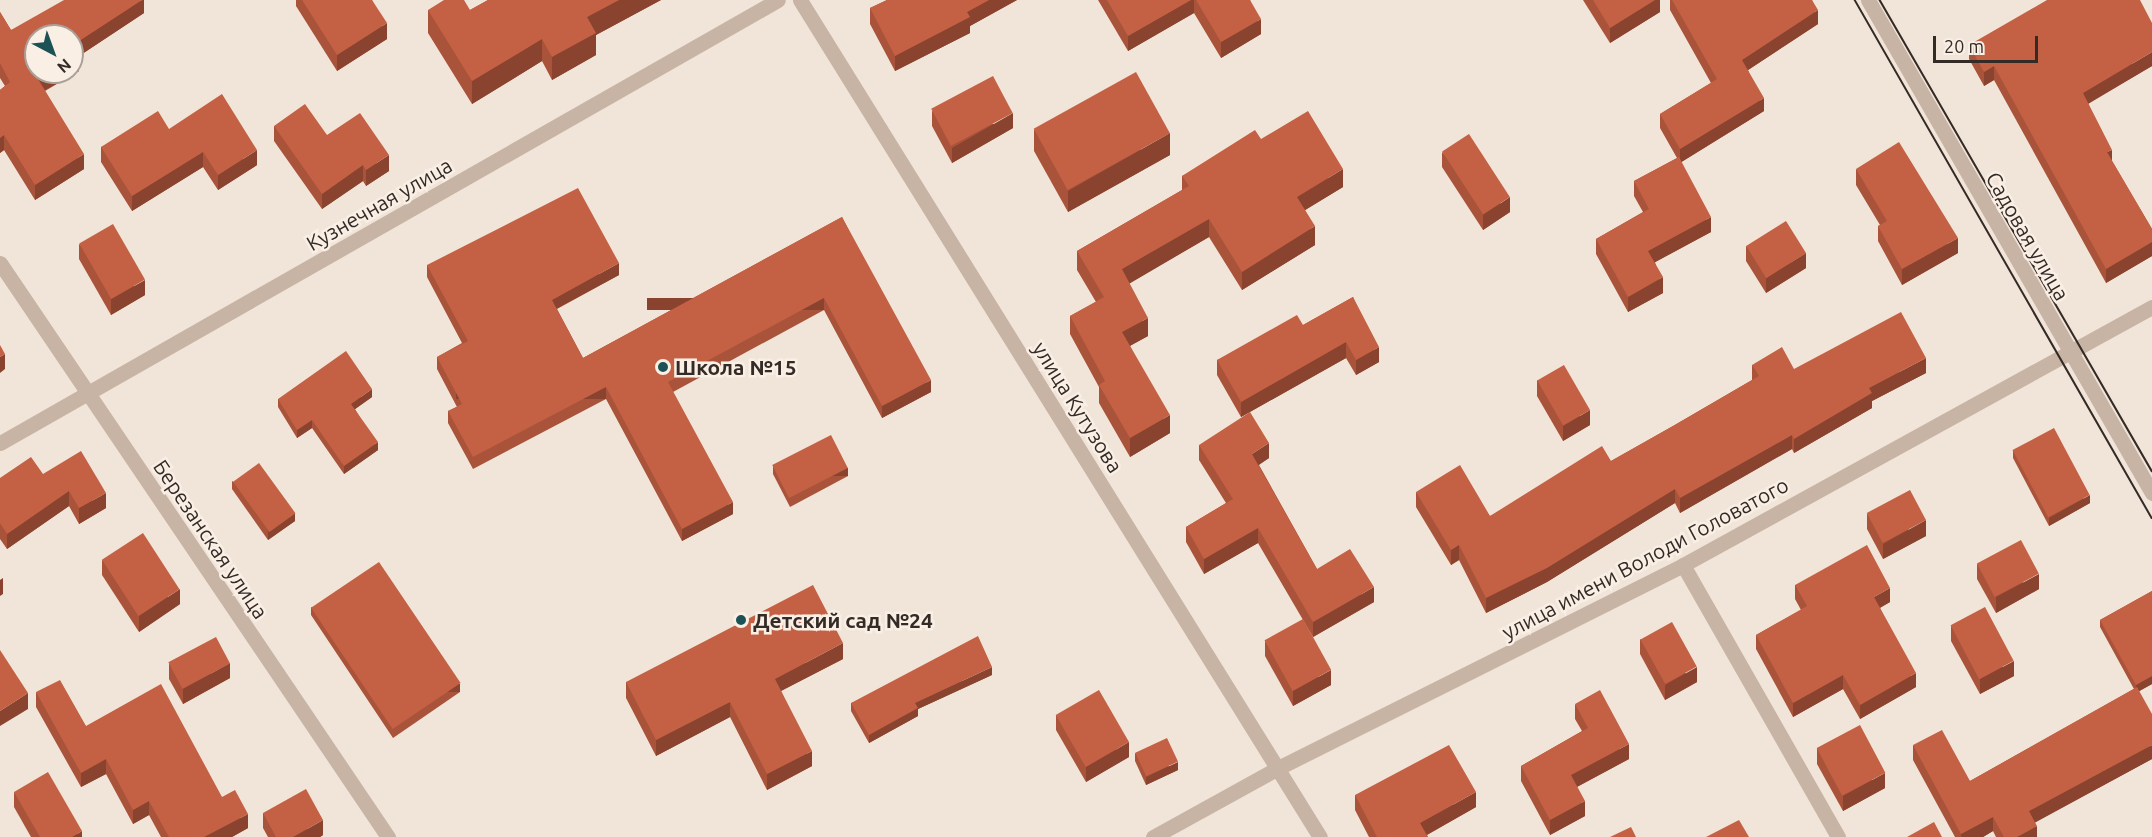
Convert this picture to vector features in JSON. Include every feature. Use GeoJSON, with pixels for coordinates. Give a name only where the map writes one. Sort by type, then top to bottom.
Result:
{"type":"FeatureCollection","features":[{"type":"Feature","properties":{"kind":"street","name":"Кузнечная улица"},"geometry":{"type":"LineString","coordinates":[[0,443],[88,395],[778,0]]}},
{"type":"Feature","properties":{"kind":"street","name":"улица Кутузова"},"geometry":{"type":"LineString","coordinates":[[800,0],[1320,837]]}},
{"type":"Feature","properties":{"kind":"street","name":"Садовая улица"},"geometry":{"type":"LineString","coordinates":[[1868,0],[2152,494]]}},
{"type":"Feature","properties":{"kind":"street","name":"Березанская улица"},"geometry":{"type":"LineString","coordinates":[[0,263],[388,837]]}},
{"type":"Feature","properties":{"kind":"street","name":"улица имени Володи Головатого"},"geometry":{"type":"LineString","coordinates":[[1153,837],[1278,768],[1683,565],[2152,308]]}},
{"type":"Feature","properties":{"kind":"street"},"geometry":{"type":"LineString","coordinates":[[1683,565],[1838,837]]}},
{"type":"Feature","properties":{"kind":"building"},"geometry":{"type":"Polygon","coordinates":[[[64,0],[142,0],[84,38],[84,24],[24,24],[24,84],[41,84],[84,154],[35,185],[4,135],[0,138],[0,90],[10,82],[0,63],[0,12],[11,30],[64,0]]]}},
{"type":"Feature","properties":{"kind":"building"},"geometry":{"type":"Polygon","coordinates":[[[302,0],[372,0],[387,23],[337,55],[302,0]]]}},
{"type":"Feature","properties":{"kind":"building"},"geometry":{"type":"Polygon","coordinates":[[[444,0],[464,0],[470,10],[488,0],[619,0],[587,17],[596,33],[552,57],[542,39],[472,81],[428,10],[444,0]]]}},
{"type":"Feature","properties":{"kind":"building"},"geometry":{"type":"Polygon","coordinates":[[[887,0],[989,0],[967,12],[970,17],[895,56],[870,8],[887,0]]]}},
{"type":"Feature","properties":{"kind":"building"},"geometry":{"type":"Polygon","coordinates":[[[1107,0],[1191,0],[1128,36],[1107,0]]]}},
{"type":"Feature","properties":{"kind":"building"},"geometry":{"type":"Polygon","coordinates":[[[1196,0],[1250,0],[1261,19],[1221,42],[1196,0]]]}},
{"type":"Feature","properties":{"kind":"building"},"geometry":{"type":"Polygon","coordinates":[[[1593,0],[1655,0],[1610,28],[1593,0]]]}},
{"type":"Feature","properties":{"kind":"building"},"geometry":{"type":"Polygon","coordinates":[[[1672,0],[1812,0],[1818,10],[1742,60],[1764,98],[1680,149],[1660,114],[1717,79],[1672,0]]]}},
{"type":"Feature","properties":{"kind":"building"},"geometry":{"type":"Polygon","coordinates":[[[2047,0],[2140,0],[2152,23],[2152,52],[2083,93],[2112,150],[2107,152],[2152,229],[2152,242],[2106,269],[1994,66],[1984,72],[1969,45],[2047,0]]]}},
{"type":"Feature","properties":{"kind":"building"},"geometry":{"type":"Polygon","coordinates":[[[1136,72],[1170,133],[1068,190],[1034,129],[1136,72]]]}},
{"type":"Feature","properties":{"kind":"building"},"geometry":{"type":"Polygon","coordinates":[[[993,76],[1013,113],[951,146],[931,109],[993,76]]]}},
{"type":"Feature","properties":{"kind":"building"},"geometry":{"type":"Polygon","coordinates":[[[222,94],[257,150],[218,175],[203,152],[132,196],[101,147],[158,111],[169,129],[222,94]]]}},
{"type":"Feature","properties":{"kind":"building"},"geometry":{"type":"Polygon","coordinates":[[[305,104],[327,135],[360,113],[389,155],[366,170],[363,165],[322,194],[274,126],[305,104]]]}},
{"type":"Feature","properties":{"kind":"building"},"geometry":{"type":"Polygon","coordinates":[[[1308,111],[1343,169],[1297,197],[1315,226],[1242,272],[1209,219],[1122,269],[1148,318],[1122,332],[1170,415],[1130,438],[1099,385],[1105,381],[1070,316],[1104,297],[1077,251],[1189,186],[1182,176],[1255,130],[1261,139],[1308,111]]]}},
{"type":"Feature","properties":{"kind":"building"},"geometry":{"type":"Polygon","coordinates":[[[1469,134],[1510,197],[1483,214],[1442,151],[1469,134]]]}},
{"type":"Feature","properties":{"kind":"building"},"geometry":{"type":"Polygon","coordinates":[[[1899,142],[1958,238],[1902,269],[1878,226],[1887,221],[1856,169],[1899,142]]]}},
{"type":"Feature","properties":{"kind":"building"},"geometry":{"type":"Polygon","coordinates":[[[1679,157],[1711,217],[1648,251],[1663,277],[1628,297],[1596,239],[1649,209],[1634,181],[1679,157]]]}},
{"type":"Feature","properties":{"kind":"building"},"geometry":{"type":"Polygon","coordinates":[[[578,188],[619,263],[552,300],[583,358],[842,217],[931,380],[882,406],[824,298],[668,382],[733,502],[682,529],[606,387],[473,457],[448,411],[462,404],[437,357],[468,341],[427,265],[578,188]]]}},
{"type":"Feature","properties":{"kind":"building"},"geometry":{"type":"Polygon","coordinates":[[[1786,221],[1806,253],[1766,278],[1746,246],[1786,221]]]}},
{"type":"Feature","properties":{"kind":"building"},"geometry":{"type":"Polygon","coordinates":[[[113,224],[145,279],[111,299],[79,244],[113,224]]]}},
{"type":"Feature","properties":{"kind":"building"},"geometry":{"type":"Polygon","coordinates":[[[1353,297],[1379,347],[1356,360],[1346,342],[1241,402],[1217,360],[1297,315],[1303,325],[1353,297]]]}},
{"type":"Feature","properties":{"kind":"building"},"geometry":{"type":"Polygon","coordinates":[[[1901,312],[1926,358],[1869,388],[1872,393],[1794,439],[1792,435],[1680,498],[1675,489],[1547,568],[1486,598],[1459,545],[1451,550],[1416,492],[1460,465],[1490,516],[1602,446],[1611,461],[1673,426],[1759,376],[1752,365],[1782,347],[1794,369],[1901,312]]]}},
{"type":"Feature","properties":{"kind":"building"},"geometry":{"type":"Polygon","coordinates":[[[0,345],[5,354],[0,357],[0,345]]]}},
{"type":"Feature","properties":{"kind":"building"},"geometry":{"type":"Polygon","coordinates":[[[346,351],[372,389],[351,404],[378,442],[344,466],[312,420],[297,430],[278,399],[346,351]]]}},
{"type":"Feature","properties":{"kind":"building"},"geometry":{"type":"Polygon","coordinates":[[[1564,365],[1590,410],[1563,426],[1537,380],[1564,365]]]}},
{"type":"Feature","properties":{"kind":"building"},"geometry":{"type":"Polygon","coordinates":[[[1250,412],[1269,443],[1252,454],[1317,569],[1350,549],[1374,587],[1313,622],[1258,528],[1204,559],[1186,527],[1233,499],[1199,445],[1250,412]]]}},
{"type":"Feature","properties":{"kind":"building"},"geometry":{"type":"Polygon","coordinates":[[[2054,428],[2090,495],[2048,517],[2013,450],[2054,428]]]}},
{"type":"Feature","properties":{"kind":"building"},"geometry":{"type":"Polygon","coordinates":[[[831,435],[848,468],[789,498],[772,465],[831,435]]]}},
{"type":"Feature","properties":{"kind":"building"},"geometry":{"type":"Polygon","coordinates":[[[81,451],[106,493],[79,508],[69,491],[7,534],[0,523],[0,478],[31,457],[43,474],[81,451]]]}},
{"type":"Feature","properties":{"kind":"building"},"geometry":{"type":"Polygon","coordinates":[[[259,463],[295,513],[270,532],[233,482],[259,463]]]}},
{"type":"Feature","properties":{"kind":"building"},"geometry":{"type":"Polygon","coordinates":[[[1910,490],[1926,520],[1883,543],[1867,513],[1910,490]]]}},
{"type":"Feature","properties":{"kind":"building"},"geometry":{"type":"Polygon","coordinates":[[[143,533],[179,589],[138,616],[102,560],[143,533]]]}},
{"type":"Feature","properties":{"kind":"building"},"geometry":{"type":"Polygon","coordinates":[[[2021,540],[2039,574],[1995,597],[1977,563],[2021,540]]]}},
{"type":"Feature","properties":{"kind":"building"},"geometry":{"type":"Polygon","coordinates":[[[1867,545],[1890,588],[1874,597],[1916,673],[1860,705],[1843,675],[1793,703],[1756,635],[1807,606],[1795,585],[1867,545]]]}},
{"type":"Feature","properties":{"kind":"building"},"geometry":{"type":"Polygon","coordinates":[[[379,562],[461,683],[393,729],[311,608],[379,562]]]}},
{"type":"Feature","properties":{"kind":"building"},"geometry":{"type":"Polygon","coordinates":[[[813,585],[843,643],[775,679],[812,751],[767,774],[730,702],[656,740],[626,682],[813,585]]]}},
{"type":"Feature","properties":{"kind":"building"},"geometry":{"type":"Polygon","coordinates":[[[2152,591],[2152,676],[2136,685],[2100,620],[2152,591]]]}},
{"type":"Feature","properties":{"kind":"building"},"geometry":{"type":"Polygon","coordinates":[[[1985,607],[2014,661],[1979,679],[1951,625],[1985,607]]]}},
{"type":"Feature","properties":{"kind":"building"},"geometry":{"type":"Polygon","coordinates":[[[1303,619],[1331,670],[1293,691],[1265,640],[1303,619]]]}},
{"type":"Feature","properties":{"kind":"building"},"geometry":{"type":"Polygon","coordinates":[[[1672,622],[1697,667],[1665,684],[1641,639],[1672,622]]]}},
{"type":"Feature","properties":{"kind":"building"},"geometry":{"type":"Polygon","coordinates":[[[978,636],[992,667],[915,703],[918,708],[869,735],[851,703],[978,636]]]}},
{"type":"Feature","properties":{"kind":"building"},"geometry":{"type":"Polygon","coordinates":[[[216,637],[230,663],[182,689],[168,662],[216,637]]]}},
{"type":"Feature","properties":{"kind":"building"},"geometry":{"type":"Polygon","coordinates":[[[0,650],[28,693],[0,711],[0,650]]]}},
{"type":"Feature","properties":{"kind":"building"},"geometry":{"type":"Polygon","coordinates":[[[60,680],[86,726],[161,684],[222,797],[235,790],[248,814],[204,837],[169,837],[149,801],[133,810],[106,759],[81,773],[36,692],[60,680]]]}},
{"type":"Feature","properties":{"kind":"building"},"geometry":{"type":"Polygon","coordinates":[[[2137,687],[2152,714],[2152,745],[2029,811],[2037,826],[2017,837],[2004,837],[1993,817],[1961,834],[1913,745],[1942,730],[1970,781],[2137,687]]]}},
{"type":"Feature","properties":{"kind":"building"},"geometry":{"type":"Polygon","coordinates":[[[1099,690],[1129,742],[1086,767],[1056,715],[1099,690]]]}},
{"type":"Feature","properties":{"kind":"building"},"geometry":{"type":"Polygon","coordinates":[[[1600,690],[1629,744],[1571,775],[1585,801],[1550,820],[1521,766],[1588,728],[1575,704],[1600,690]]]}},
{"type":"Feature","properties":{"kind":"building"},"geometry":{"type":"Polygon","coordinates":[[[1860,725],[1885,773],[1842,796],[1817,748],[1860,725]]]}},
{"type":"Feature","properties":{"kind":"building"},"geometry":{"type":"Polygon","coordinates":[[[1167,738],[1178,762],[1146,776],[1135,753],[1167,738]]]}},
{"type":"Feature","properties":{"kind":"building"},"geometry":{"type":"Polygon","coordinates":[[[1449,745],[1476,792],[1420,823],[1428,837],[1377,837],[1355,795],[1449,745]]]}},
{"type":"Feature","properties":{"kind":"building"},"geometry":{"type":"Polygon","coordinates":[[[48,772],[82,831],[72,837],[40,837],[14,792],[48,772]]]}},
{"type":"Feature","properties":{"kind":"building"},"geometry":{"type":"Polygon","coordinates":[[[306,789],[323,820],[293,837],[276,837],[263,813],[306,789]]]}},
{"type":"Feature","properties":{"kind":"building"},"geometry":{"type":"Polygon","coordinates":[[[1739,820],[1749,837],[1706,837],[1739,820]]]}},
{"type":"Feature","properties":{"kind":"building"},"geometry":{"type":"Polygon","coordinates":[[[1934,822],[1942,837],[1907,837],[1934,822]]]}},
{"type":"Feature","properties":{"kind":"building"},"geometry":{"type":"Polygon","coordinates":[[[1631,827],[1636,837],[1610,837],[1631,827]]]}},
{"type":"Feature","properties":{"kind":"tram line"},"geometry":{"type":"LineString","coordinates":[[1855,0],[2152,518]]}},
{"type":"Feature","properties":{"kind":"tram line"},"geometry":{"type":"LineString","coordinates":[[1880,0],[2152,471]]}},
{"type":"Feature","properties":{"kind":"place","name":"Школа №15"},"geometry":{"type":"Point","coordinates":[663,367]}},
{"type":"Feature","properties":{"kind":"place","name":"Детский сад №24"},"geometry":{"type":"Point","coordinates":[741,620]}}]}
